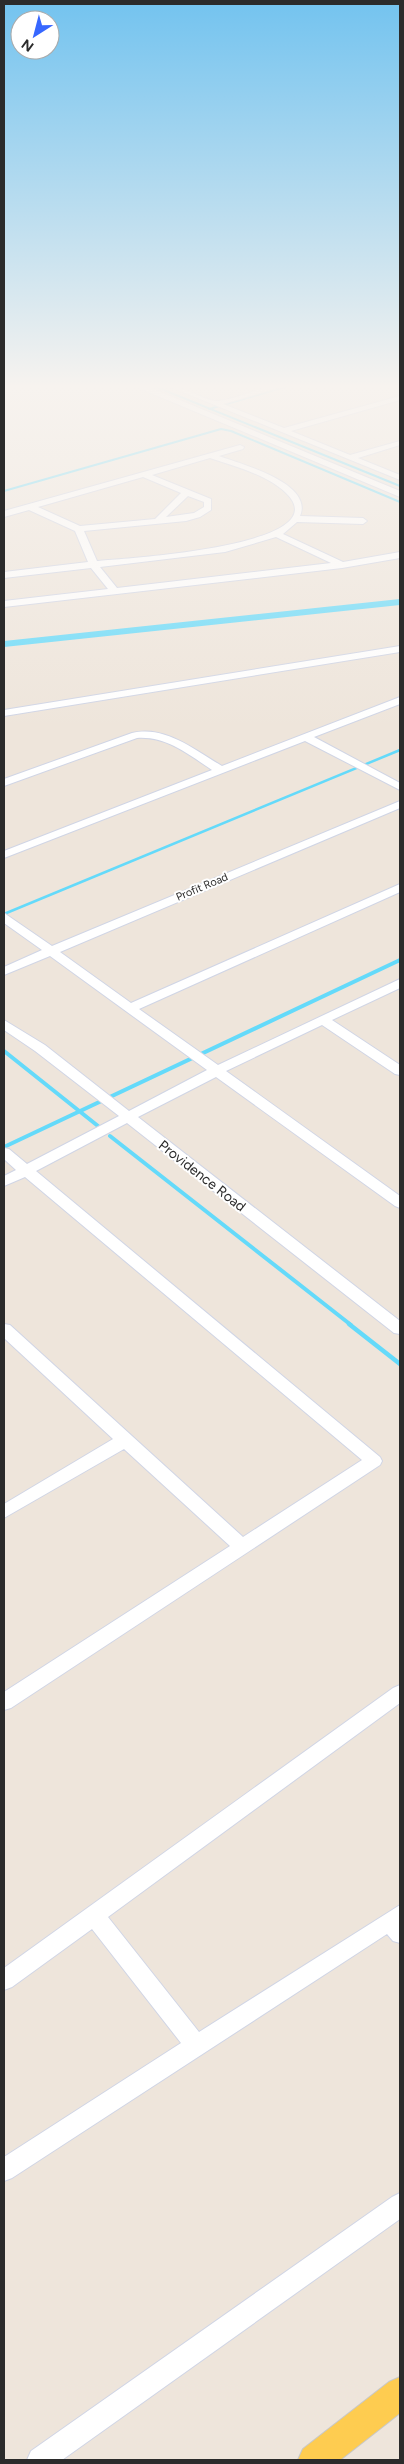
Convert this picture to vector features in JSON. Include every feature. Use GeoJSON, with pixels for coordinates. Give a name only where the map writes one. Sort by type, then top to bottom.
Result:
{"type":"FeatureCollection","features":[{"type":"Feature","properties":{"kind":"main road"},"geometry":{"type":"LineString","coordinates":[[314,2460],[400,2393]]}},
{"type":"Feature","properties":{"kind":"street"},"geometry":{"type":"LineString","coordinates":[[4,514],[57,499]]}},
{"type":"Feature","properties":{"kind":"street"},"geometry":{"type":"LineString","coordinates":[[158,520],[180,499]]}},
{"type":"Feature","properties":{"kind":"street"},"geometry":{"type":"LineString","coordinates":[[30,507],[78,529],[186,518],[208,508],[208,501],[202,499]]}},
{"type":"Feature","properties":{"kind":"street"},"geometry":{"type":"LineString","coordinates":[[4,575],[224,549],[276,534],[296,519],[299,511],[295,499]]}},
{"type":"Feature","properties":{"kind":"street"},"geometry":{"type":"LineString","coordinates":[[296,519],[363,521]]}},
{"type":"Feature","properties":{"kind":"street"},"geometry":{"type":"LineString","coordinates":[[78,529],[94,565],[114,590]]}},
{"type":"Feature","properties":{"kind":"street"},"geometry":{"type":"LineString","coordinates":[[276,534],[342,565]]}},
{"type":"Feature","properties":{"kind":"street"},"geometry":{"type":"LineString","coordinates":[[4,604],[342,565],[400,555]]}},
{"type":"Feature","properties":{"kind":"street"},"geometry":{"type":"LineString","coordinates":[[4,713],[400,649]]}},
{"type":"Feature","properties":{"kind":"street"},"geometry":{"type":"LineString","coordinates":[[4,855],[400,700]]}},
{"type":"Feature","properties":{"kind":"street"},"geometry":{"type":"LineString","coordinates":[[4,783],[150,732],[161,735],[221,770]]}},
{"type":"Feature","properties":{"kind":"street"},"geometry":{"type":"LineString","coordinates":[[305,737],[400,787]]}},
{"type":"Feature","properties":{"kind":"street","name":"Profit Road"},"geometry":{"type":"LineString","coordinates":[[4,971],[400,804]]}},
{"type":"Feature","properties":{"kind":"street"},"geometry":{"type":"LineString","coordinates":[[130,1008],[400,888]]}},
{"type":"Feature","properties":{"kind":"street"},"geometry":{"type":"LineString","coordinates":[[4,917],[400,1203]]}},
{"type":"Feature","properties":{"kind":"street"},"geometry":{"type":"LineString","coordinates":[[4,1182],[218,1070],[400,983]]}},
{"type":"Feature","properties":{"kind":"street"},"geometry":{"type":"LineString","coordinates":[[323,1020],[400,1072]]}},
{"type":"Feature","properties":{"kind":"street","name":"Providence Road"},"geometry":{"type":"LineString","coordinates":[[4,1024],[40,1048],[400,1329]]}},
{"type":"Feature","properties":{"kind":"street"},"geometry":{"type":"LineString","coordinates":[[4,1152],[374,1461],[4,1702]]}},
{"type":"Feature","properties":{"kind":"street"},"geometry":{"type":"LineString","coordinates":[[4,1329],[242,1547]]}},
{"type":"Feature","properties":{"kind":"street"},"geometry":{"type":"LineString","coordinates":[[4,1512],[125,1440]]}},
{"type":"Feature","properties":{"kind":"street"},"geometry":{"type":"LineString","coordinates":[[4,1980],[93,1914],[399,1696]]}},
{"type":"Feature","properties":{"kind":"street"},"geometry":{"type":"LineString","coordinates":[[93,1914],[196,2045]]}},
{"type":"Feature","properties":{"kind":"street"},"geometry":{"type":"LineString","coordinates":[[4,2170],[196,2045],[396,1923]]}},
{"type":"Feature","properties":{"kind":"street"},"geometry":{"type":"LineString","coordinates":[[40,2460],[400,2205]]}},
{"type":"Feature","properties":{"kind":"waterway"},"geometry":{"type":"LineString","coordinates":[[393,499],[400,502]]}},
{"type":"Feature","properties":{"kind":"waterway"},"geometry":{"type":"LineString","coordinates":[[4,644],[400,602]]}},
{"type":"Feature","properties":{"kind":"waterway"},"geometry":{"type":"LineString","coordinates":[[4,914],[400,750]]}},
{"type":"Feature","properties":{"kind":"waterway"},"geometry":{"type":"LineString","coordinates":[[80,1111],[400,960]]}},
{"type":"Feature","properties":{"kind":"waterway"},"geometry":{"type":"LineString","coordinates":[[4,1051],[80,1111]]}},
{"type":"Feature","properties":{"kind":"waterway"},"geometry":{"type":"LineString","coordinates":[[4,1147],[80,1111]]}},
{"type":"Feature","properties":{"kind":"waterway"},"geometry":{"type":"LineString","coordinates":[[80,1111],[98,1126]]}},
{"type":"Feature","properties":{"kind":"waterway"},"geometry":{"type":"LineString","coordinates":[[110,1136],[351,1325]]}},
{"type":"Feature","properties":{"kind":"waterway"},"geometry":{"type":"LineString","coordinates":[[349,1324],[400,1364]]}}]}
